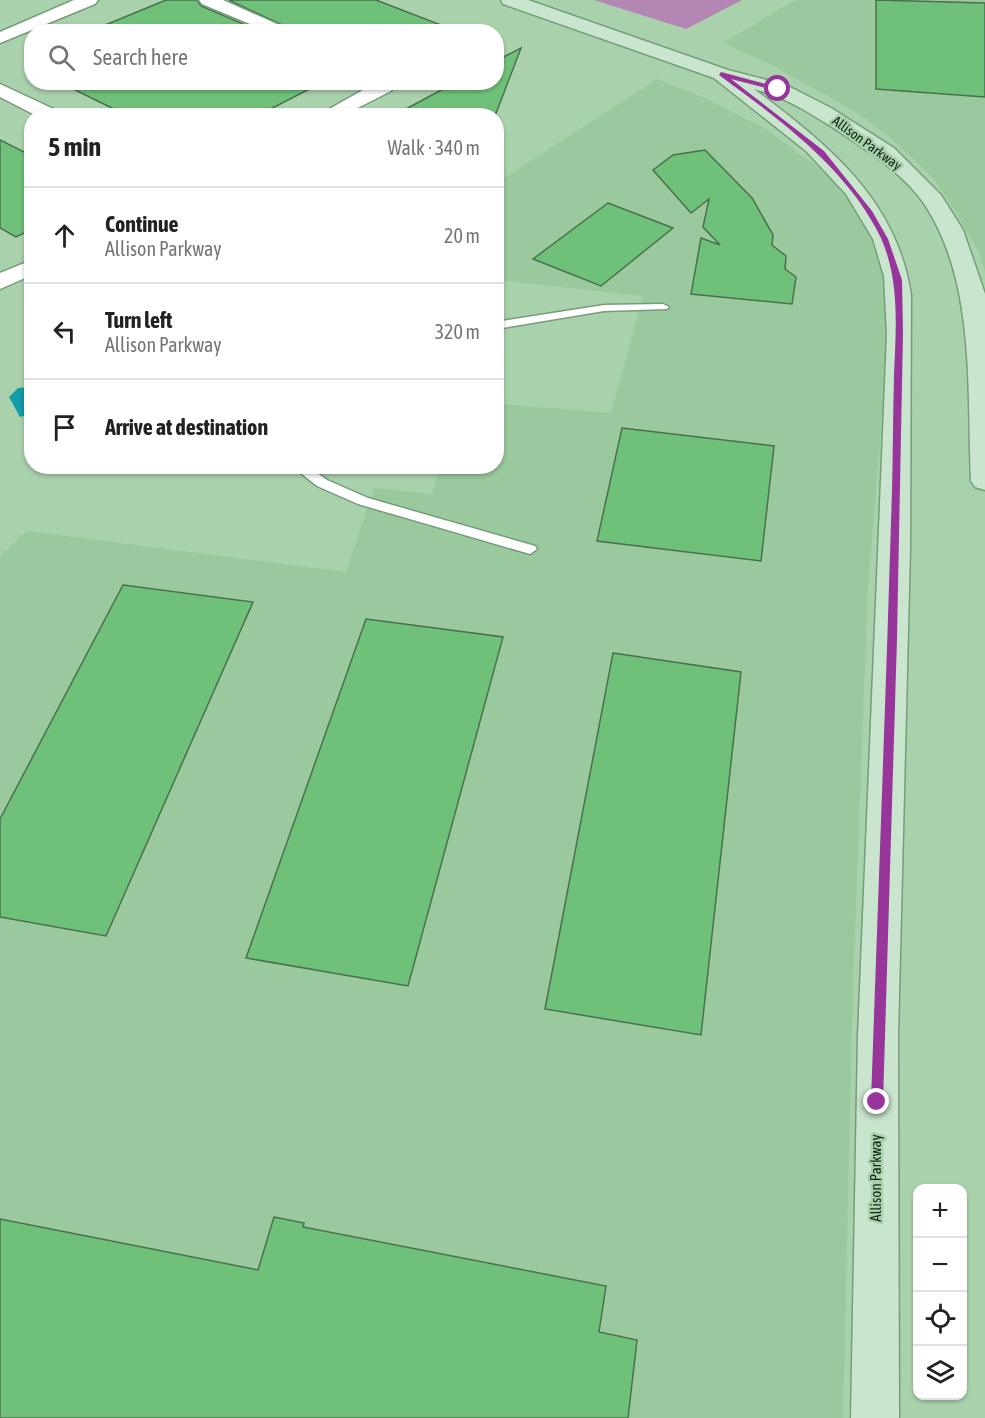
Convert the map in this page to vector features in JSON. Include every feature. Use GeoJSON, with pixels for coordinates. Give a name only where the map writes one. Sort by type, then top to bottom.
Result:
{"type":"FeatureCollection","features":[{"type":"Feature","properties":{"kind":"street"},"geometry":{"type":"LineString","coordinates":[[33,24],[89,0]]}},
{"type":"Feature","properties":{"kind":"street"},"geometry":{"type":"LineString","coordinates":[[208,0],[266,24]]}},
{"type":"Feature","properties":{"kind":"street","name":"Allison Parkway"},"geometry":{"type":"LineString","coordinates":[[510,0],[721,74],[778,89],[824,112],[886,153],[933,200],[958,246],[975,301],[985,481]]}},
{"type":"Feature","properties":{"kind":"street"},"geometry":{"type":"LineString","coordinates":[[0,38],[24,28]]}},
{"type":"Feature","properties":{"kind":"street","name":"Allison Parkway"},"geometry":{"type":"LineString","coordinates":[[721,74],[771,110],[822,153],[869,211],[885,239],[898,280],[899,333],[892,650],[877,1102],[878,1303],[874,1418]]}},
{"type":"Feature","properties":{"kind":"street"},"geometry":{"type":"LineString","coordinates":[[0,90],[36,108]]}},
{"type":"Feature","properties":{"kind":"street"},"geometry":{"type":"LineString","coordinates":[[342,108],[378,90]]}},
{"type":"Feature","properties":{"kind":"street"},"geometry":{"type":"LineString","coordinates":[[0,282],[24,270]]}},
{"type":"Feature","properties":{"kind":"lane"},"geometry":{"type":"LineString","coordinates":[[504,325],[604,308],[663,307]]}},
{"type":"Feature","properties":{"kind":"lane"},"geometry":{"type":"LineString","coordinates":[[309,474],[322,483],[363,501],[530,549]]}},
{"type":"Feature","properties":{"kind":"shaded area"},"geometry":{"type":"Polygon","coordinates":[[[594,0],[742,0],[686,29],[594,0]]]}},
{"type":"Feature","properties":{"kind":"shaded area"},"geometry":{"type":"Polygon","coordinates":[[[795,0],[985,0],[985,271],[979,252],[934,179],[892,139],[857,113],[774,66],[723,43],[795,0]]]}},
{"type":"Feature","properties":{"kind":"shaded area"},"geometry":{"type":"Polygon","coordinates":[[[657,79],[707,99],[766,129],[820,169],[843,192],[867,227],[882,262],[886,308],[886,370],[868,586],[853,983],[843,1418],[0,1418],[0,557],[27,531],[346,572],[374,488],[432,494],[438,474],[504,474],[504,405],[611,413],[643,296],[504,281],[504,178],[657,79]]]}},
{"type":"Feature","properties":{"kind":"water"},"geometry":{"type":"Polygon","coordinates":[[[18,388],[24,388],[24,416],[20,417],[9,397],[18,388]]]}},
{"type":"Feature","properties":{"kind":"building"},"geometry":{"type":"Polygon","coordinates":[[[166,0],[197,0],[201,6],[243,24],[107,24],[166,0]]]}},
{"type":"Feature","properties":{"kind":"building"},"geometry":{"type":"Polygon","coordinates":[[[229,0],[376,0],[438,24],[280,24],[229,0]]]}},
{"type":"Feature","properties":{"kind":"building"},"geometry":{"type":"Polygon","coordinates":[[[876,0],[985,3],[985,97],[876,89],[876,0]]]}},
{"type":"Feature","properties":{"kind":"building"},"geometry":{"type":"Polygon","coordinates":[[[521,48],[498,108],[408,108],[441,90],[504,90],[504,57],[521,48]]]}},
{"type":"Feature","properties":{"kind":"building"},"geometry":{"type":"Polygon","coordinates":[[[75,90],[307,90],[273,108],[112,108],[75,90]]]}},
{"type":"Feature","properties":{"kind":"building"},"geometry":{"type":"Polygon","coordinates":[[[0,140],[24,152],[24,233],[16,237],[0,228],[0,140]]]}},
{"type":"Feature","properties":{"kind":"building"},"geometry":{"type":"Polygon","coordinates":[[[705,150],[752,198],[773,235],[772,245],[786,256],[785,269],[796,277],[792,304],[691,294],[701,238],[720,245],[703,227],[709,199],[691,213],[653,170],[673,155],[705,150]]]}},
{"type":"Feature","properties":{"kind":"building"},"geometry":{"type":"Polygon","coordinates":[[[608,203],[673,228],[601,286],[533,259],[608,203]]]}},
{"type":"Feature","properties":{"kind":"building"},"geometry":{"type":"Polygon","coordinates":[[[622,428],[774,446],[761,561],[597,541],[622,428]]]}},
{"type":"Feature","properties":{"kind":"building"},"geometry":{"type":"Polygon","coordinates":[[[123,585],[253,602],[106,936],[0,917],[0,819],[123,585]]]}},
{"type":"Feature","properties":{"kind":"building"},"geometry":{"type":"Polygon","coordinates":[[[366,619],[503,637],[408,986],[246,958],[366,619]]]}},
{"type":"Feature","properties":{"kind":"building"},"geometry":{"type":"Polygon","coordinates":[[[613,653],[741,672],[701,1035],[545,1009],[613,653]]]}},
{"type":"Feature","properties":{"kind":"building"},"geometry":{"type":"Polygon","coordinates":[[[274,1217],[304,1223],[303,1227],[606,1286],[599,1332],[637,1340],[628,1418],[0,1418],[0,1219],[258,1270],[274,1217]]]}},
{"type":"Feature","properties":{"kind":"route"},"geometry":{"type":"LineString","coordinates":[[778,89],[721,74],[771,110],[822,153],[869,211],[885,239],[898,280],[899,333],[892,638],[877,1102]]}}]}
